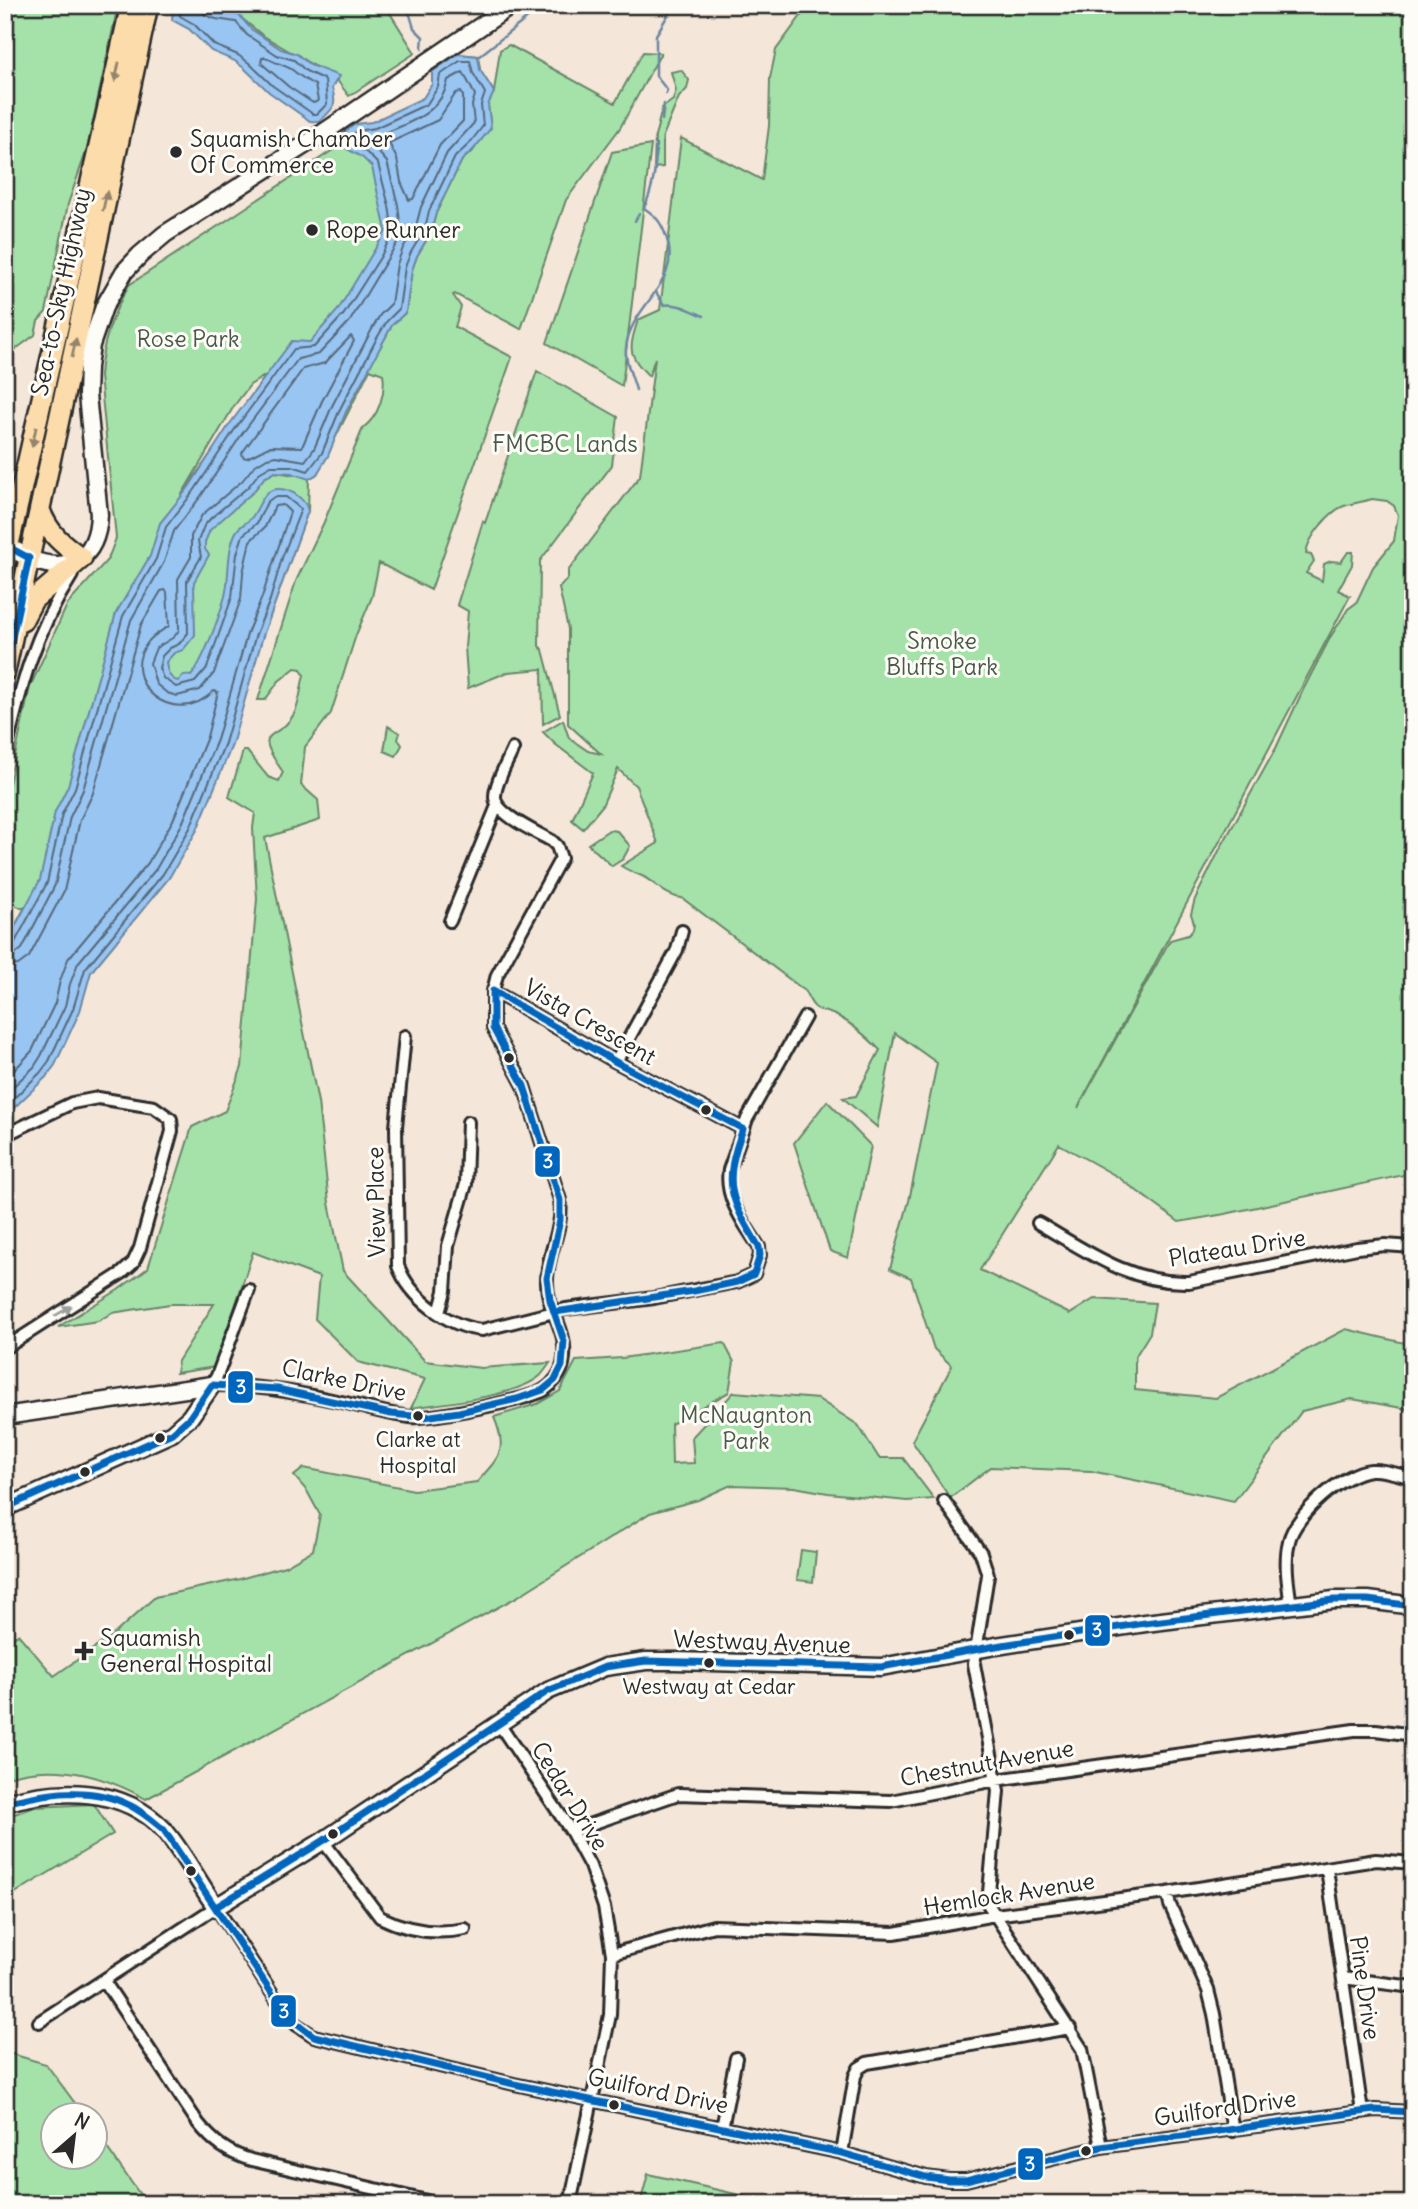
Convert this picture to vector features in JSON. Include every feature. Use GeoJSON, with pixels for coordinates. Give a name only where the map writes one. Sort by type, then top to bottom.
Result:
{"type":"FeatureCollection","features":[{"type":"Feature","properties":{"kind":"highway","name":"Sea-to-Sky Highway"},"geometry":{"type":"LineString","coordinates":[[6,553],[26,477],[131,5]]}},
{"type":"Feature","properties":{"kind":"highway","name":"Sea-to-Sky Highway"},"geometry":{"type":"LineString","coordinates":[[5,671],[148,5]]}},
{"type":"Feature","properties":{"kind":"highway"},"geometry":{"type":"LineString","coordinates":[[5,513],[26,477]]}},
{"type":"Feature","properties":{"kind":"highway"},"geometry":{"type":"LineString","coordinates":[[11,644],[33,600],[82,558],[54,537],[40,510]]}},
{"type":"Feature","properties":{"kind":"street"},"geometry":{"type":"LineString","coordinates":[[5,755],[23,680],[36,640],[61,592],[94,543],[98,532],[97,483],[87,395],[88,367],[91,345],[104,307],[124,272],[139,255],[165,234],[314,139],[512,5]]}},
{"type":"Feature","properties":{"kind":"street"},"geometry":{"type":"LineString","coordinates":[[6,553],[58,565],[82,558]]}},
{"type":"Feature","properties":{"kind":"street"},"geometry":{"type":"LineString","coordinates":[[450,921],[497,806],[495,795],[513,750]]}},
{"type":"Feature","properties":{"kind":"street"},"geometry":{"type":"LineString","coordinates":[[493,991],[497,975],[558,865],[560,852],[552,841],[506,815],[497,806]]}},
{"type":"Feature","properties":{"kind":"street"},"geometry":{"type":"LineString","coordinates":[[616,1062],[677,950],[682,931]]}},
{"type":"Feature","properties":{"kind":"street","name":"Vista Crescent"},"geometry":{"type":"LineString","coordinates":[[555,1311],[546,1280],[560,1226],[560,1200],[524,1086],[493,1028],[493,991],[616,1062],[743,1129]]}},
{"type":"Feature","properties":{"kind":"street"},"geometry":{"type":"LineString","coordinates":[[743,1129],[805,1017]]}},
{"type":"Feature","properties":{"kind":"street","name":"View Place"},"geometry":{"type":"LineString","coordinates":[[405,1036],[396,1127],[396,1258],[406,1282],[424,1302],[465,1326],[482,1330],[555,1311],[694,1291],[737,1282],[754,1274],[760,1255],[759,1247],[731,1197],[728,1177],[743,1129]]}},
{"type":"Feature","properties":{"kind":"street"},"geometry":{"type":"LineString","coordinates":[[5,1135],[72,1103],[98,1098],[153,1107],[171,1119],[172,1131],[140,1248],[133,1262],[122,1273],[5,1348]]}},
{"type":"Feature","properties":{"kind":"street"},"geometry":{"type":"LineString","coordinates":[[439,1313],[445,1291],[449,1246],[466,1184],[468,1122]]}},
{"type":"Feature","properties":{"kind":"street","name":"Plateau Drive"},"geometry":{"type":"LineString","coordinates":[[1038,1223],[1120,1270],[1140,1277],[1174,1282],[1189,1282],[1357,1248],[1385,1245],[1413,1247]]}},
{"type":"Feature","properties":{"kind":"street"},"geometry":{"type":"LineString","coordinates":[[5,1508],[172,1433],[190,1417],[212,1385],[249,1290]]}},
{"type":"Feature","properties":{"kind":"street","name":"Clarke Drive"},"geometry":{"type":"LineString","coordinates":[[5,1416],[212,1385],[277,1389],[413,1418],[442,1415],[518,1398],[548,1387],[559,1375],[563,1364],[563,1338],[555,1311]]}},
{"type":"Feature","properties":{"kind":"street"},"geometry":{"type":"LineString","coordinates":[[1291,1606],[1287,1550],[1292,1531],[1303,1517],[1338,1482],[1360,1472],[1373,1469],[1413,1478]]}},
{"type":"Feature","properties":{"kind":"street"},"geometry":{"type":"LineString","coordinates":[[944,1501],[981,1553],[988,1575],[974,1664],[998,1800],[988,1904],[1082,2049],[1101,2147]]}},
{"type":"Feature","properties":{"kind":"street","name":"Westway Avenue"},"geometry":{"type":"LineString","coordinates":[[39,2022],[323,1841],[548,1691],[605,1667],[625,1663],[675,1661],[863,1668],[902,1664],[1145,1623],[1291,1606],[1354,1599],[1413,1606]]}},
{"type":"Feature","properties":{"kind":"street","name":"Cedar Drive"},"geometry":{"type":"LineString","coordinates":[[499,1724],[571,1831],[590,1866],[604,1907],[612,1954],[610,2015],[570,2204]]}},
{"type":"Feature","properties":{"kind":"street","name":"Chestnut Avenue"},"geometry":{"type":"LineString","coordinates":[[571,1831],[678,1794],[891,1801],[996,1780],[1354,1730],[1413,1735]]}},
{"type":"Feature","properties":{"kind":"street","name":"Guilford Drive"},"geometry":{"type":"LineString","coordinates":[[5,1804],[22,1798],[84,1793],[124,1802],[164,1830],[287,2016],[314,2036],[593,2101],[842,2153],[926,2178],[965,2180],[1101,2147],[1362,2112],[1413,2112]]}},
{"type":"Feature","properties":{"kind":"street"},"geometry":{"type":"LineString","coordinates":[[323,1841],[380,1917],[391,1923],[435,1934],[465,1929]]}},
{"type":"Feature","properties":{"kind":"street","name":"Hemlock Avenue"},"geometry":{"type":"LineString","coordinates":[[612,1954],[714,1926],[894,1933],[995,1915],[1167,1893],[1386,1860],[1413,1863]]}},
{"type":"Feature","properties":{"kind":"street","name":"Pine Drive"},"geometry":{"type":"LineString","coordinates":[[1327,1869],[1362,2112]]}},
{"type":"Feature","properties":{"kind":"street"},"geometry":{"type":"LineString","coordinates":[[1167,1893],[1211,2001],[1233,2131]]}},
{"type":"Feature","properties":{"kind":"street"},"geometry":{"type":"LineString","coordinates":[[1343,1978],[1413,1987]]}},
{"type":"Feature","properties":{"kind":"street"},"geometry":{"type":"LineString","coordinates":[[104,1981],[198,2123],[223,2148],[234,2155],[251,2160],[440,2204]]}},
{"type":"Feature","properties":{"kind":"street"},"geometry":{"type":"LineString","coordinates":[[842,2153],[855,2076],[859,2068],[867,2063],[1070,2028]]}},
{"type":"Feature","properties":{"kind":"street"},"geometry":{"type":"LineString","coordinates":[[722,2128],[736,2057]]}},
{"type":"Feature","properties":{"kind":"green space"},"geometry":{"type":"Polygon","coordinates":[[[5,5],[118,5],[87,149],[68,204],[46,312],[38,321],[35,335],[5,357],[5,112],[13,107],[10,80],[5,81],[5,5]]]}},
{"type":"Feature","properties":{"kind":"green space"},"geometry":{"type":"Polygon","coordinates":[[[206,5],[404,5],[390,13],[415,53],[349,96],[336,79],[262,35],[240,17],[206,5]]]}},
{"type":"Feature","properties":{"kind":"green space","name":"Smoke Bluffs Park"},"geometry":{"type":"Polygon","coordinates":[[[809,5],[1413,5],[1413,628],[1410,637],[1413,640],[1413,1173],[1179,1222],[1118,1177],[1059,1144],[980,1270],[1070,1314],[1094,1299],[1155,1303],[1150,1333],[1135,1357],[1135,1390],[1216,1398],[1346,1329],[1413,1345],[1413,1410],[1352,1399],[1302,1411],[1234,1501],[1091,1471],[991,1467],[950,1498],[912,1441],[952,1366],[934,1349],[911,1278],[890,1269],[909,1201],[937,1063],[895,1033],[877,1127],[843,1098],[856,1096],[880,1050],[845,1020],[815,1008],[805,991],[682,898],[671,895],[621,866],[658,843],[636,786],[618,769],[602,806],[583,829],[572,820],[593,773],[543,732],[563,720],[569,738],[588,751],[601,754],[568,724],[568,629],[559,588],[568,578],[568,571],[640,476],[655,358],[649,376],[633,356],[632,344],[638,320],[660,310],[681,138],[762,180],[769,126],[770,78],[776,50],[809,5]],[[1372,499],[1338,509],[1310,540],[1306,554],[1311,555],[1314,561],[1306,573],[1322,581],[1324,564],[1331,561],[1341,562],[1348,552],[1353,552],[1352,565],[1338,590],[1350,596],[1078,1108],[1170,940],[1188,935],[1193,929],[1191,914],[1195,899],[1220,849],[1276,748],[1331,636],[1348,609],[1356,603],[1373,567],[1394,541],[1398,515],[1394,506],[1387,501],[1372,499]]]}},
{"type":"Feature","properties":{"kind":"green space"},"geometry":{"type":"Polygon","coordinates":[[[509,45],[615,103],[643,52],[661,53],[620,128],[566,200],[521,329],[453,295],[461,307],[455,327],[512,357],[431,590],[379,563],[372,597],[356,635],[331,713],[305,747],[301,785],[318,800],[320,820],[265,838],[318,1102],[329,1203],[343,1271],[425,1361],[481,1368],[550,1363],[540,1376],[514,1389],[478,1398],[411,1408],[425,1379],[358,1362],[315,1319],[319,1277],[253,1252],[215,1367],[176,1373],[178,1361],[214,1304],[170,1304],[112,1313],[98,1321],[58,1327],[148,1268],[192,1127],[225,1111],[242,1067],[257,899],[253,828],[255,813],[229,797],[243,751],[247,751],[268,777],[279,781],[283,772],[268,747],[268,740],[295,712],[304,675],[301,669],[295,668],[279,681],[265,700],[258,700],[296,581],[363,428],[380,404],[383,374],[370,369],[317,474],[309,479],[308,511],[267,625],[216,642],[142,754],[191,540],[253,492],[264,478],[275,472],[295,475],[381,346],[392,325],[406,312],[412,270],[431,232],[436,213],[462,160],[473,151],[490,123],[488,105],[436,69],[458,54],[478,56],[480,70],[494,92],[500,50],[509,45]]]}},
{"type":"Feature","properties":{"kind":"green space"},"geometry":{"type":"Polygon","coordinates":[[[681,70],[689,80],[687,89],[679,97],[663,136],[663,167],[654,168],[655,137],[662,108],[673,100],[676,90],[671,72],[681,70]]]}},
{"type":"Feature","properties":{"kind":"green space","name":"Rose Park"},"geometry":{"type":"Polygon","coordinates":[[[345,142],[376,168],[393,231],[238,460],[54,875],[5,945],[25,907],[21,908],[5,900],[5,802],[30,687],[67,605],[108,559],[116,538],[100,376],[109,329],[129,285],[345,142]],[[266,375],[250,385],[234,406],[181,496],[266,375]]]}},
{"type":"Feature","properties":{"kind":"green space","name":"FMCBC Lands"},"geometry":{"type":"Polygon","coordinates":[[[651,145],[622,386],[547,343],[612,152],[651,145]]]}},
{"type":"Feature","properties":{"kind":"green space","name":"FMCBC Lands"},"geometry":{"type":"Polygon","coordinates":[[[537,371],[618,417],[612,465],[540,561],[539,646],[543,650],[560,715],[543,724],[542,669],[508,672],[468,688],[465,647],[468,611],[457,605],[483,521],[485,523],[537,371]]]}},
{"type":"Feature","properties":{"kind":"green space"},"geometry":{"type":"Polygon","coordinates":[[[388,726],[400,733],[398,739],[402,745],[396,756],[384,751],[388,726]]]}},
{"type":"Feature","properties":{"kind":"green space"},"geometry":{"type":"Polygon","coordinates":[[[609,830],[617,831],[630,846],[623,859],[612,866],[588,844],[609,830]]]}},
{"type":"Feature","properties":{"kind":"green space"},"geometry":{"type":"Polygon","coordinates":[[[827,1101],[871,1146],[848,1258],[830,1251],[794,1143],[827,1101]]]}},
{"type":"Feature","properties":{"kind":"green space","name":"McNaugnton Park"},"geometry":{"type":"Polygon","coordinates":[[[724,1343],[734,1362],[729,1392],[671,1424],[672,1464],[694,1463],[692,1437],[734,1392],[818,1399],[858,1425],[879,1458],[903,1458],[934,1499],[907,1501],[794,1487],[731,1485],[698,1500],[650,1513],[517,1597],[146,1799],[113,1783],[60,1771],[23,1773],[5,1778],[5,1728],[11,1725],[5,1706],[5,1643],[18,1634],[54,1676],[113,1635],[155,1597],[240,1579],[285,1566],[313,1550],[320,1515],[307,1491],[294,1476],[304,1468],[414,1490],[477,1482],[496,1459],[501,1446],[494,1417],[537,1404],[560,1391],[576,1361],[622,1358],[724,1343]]]}},
{"type":"Feature","properties":{"kind":"green space"},"geometry":{"type":"Polygon","coordinates":[[[801,1550],[816,1552],[813,1582],[797,1580],[801,1550]]]}},
{"type":"Feature","properties":{"kind":"green space"},"geometry":{"type":"Polygon","coordinates":[[[94,1804],[113,1834],[5,1899],[5,1817],[35,1807],[94,1804]]]}},
{"type":"Feature","properties":{"kind":"green space"},"geometry":{"type":"Polygon","coordinates":[[[5,2052],[46,2064],[73,2100],[38,2100],[38,2170],[108,2170],[108,2149],[141,2196],[166,2204],[5,2204],[5,2052]]]}},
{"type":"Feature","properties":{"kind":"green space"},"geometry":{"type":"Polygon","coordinates":[[[648,2174],[779,2204],[640,2204],[648,2174]]]}},
{"type":"Feature","properties":{"kind":"water"},"geometry":{"type":"Polygon","coordinates":[[[173,5],[201,5],[218,12],[239,15],[251,29],[281,49],[297,54],[310,65],[339,76],[332,88],[333,108],[319,122],[310,121],[269,92],[235,61],[211,51],[189,29],[172,20],[173,5]]]}},
{"type":"Feature","properties":{"kind":"water"},"geometry":{"type":"Polygon","coordinates":[[[458,54],[478,56],[480,70],[494,92],[488,105],[491,128],[462,160],[436,213],[431,232],[412,270],[406,312],[392,325],[317,474],[309,479],[291,473],[275,472],[264,478],[253,492],[210,530],[205,542],[209,555],[194,582],[195,635],[183,650],[174,653],[166,662],[169,674],[178,681],[184,675],[191,676],[211,638],[225,596],[231,548],[238,530],[250,519],[264,496],[272,490],[293,493],[307,507],[308,511],[263,636],[232,745],[197,830],[169,878],[91,972],[80,1011],[55,1065],[15,1107],[5,1111],[5,945],[40,880],[55,812],[68,786],[116,613],[150,556],[160,523],[189,487],[229,425],[292,341],[310,342],[338,310],[386,231],[372,167],[363,158],[333,141],[355,124],[372,122],[423,98],[432,84],[432,72],[458,54]]]}},
{"type":"Feature","properties":{"kind":"waterway"},"geometry":{"type":"LineString","coordinates":[[407,5],[414,28],[423,37],[422,48]]}},
{"type":"Feature","properties":{"kind":"waterway"},"geometry":{"type":"LineString","coordinates":[[478,57],[544,5]]}},
{"type":"Feature","properties":{"kind":"waterway"},"geometry":{"type":"LineString","coordinates":[[666,93],[667,90],[656,76],[656,35],[674,5]]}},
{"type":"Feature","properties":{"kind":"waterway"},"geometry":{"type":"LineString","coordinates":[[662,120],[664,104]]}},
{"type":"Feature","properties":{"kind":"waterway"},"geometry":{"type":"LineString","coordinates":[[636,390],[626,358],[626,348],[636,319],[662,281],[668,268],[670,253],[660,223],[644,208],[654,177],[656,144]]}},
{"type":"Feature","properties":{"kind":"waterway"},"geometry":{"type":"LineString","coordinates":[[635,221],[639,214]]}},
{"type":"Feature","properties":{"kind":"waterway"},"geometry":{"type":"LineString","coordinates":[[656,292],[664,305],[679,306],[704,316]]}},
{"type":"Feature","properties":{"kind":"transit line","name":"3"},"geometry":{"type":"LineString","coordinates":[[5,545],[29,558],[5,670]]}},
{"type":"Feature","properties":{"kind":"transit line","name":"3"},"geometry":{"type":"LineString","coordinates":[[5,1508],[172,1433],[190,1417],[212,1385],[277,1389],[391,1414],[424,1417],[517,1399],[543,1390],[555,1380],[562,1366],[564,1341],[550,1300],[547,1278],[560,1220],[560,1200],[524,1086],[493,1028],[493,991],[616,1062],[743,1129],[736,1148],[731,1178],[732,1191],[741,1216],[759,1247],[760,1255],[754,1274],[737,1282],[694,1291],[555,1312]]}},
{"type":"Feature","properties":{"kind":"transit line","name":"3"},"geometry":{"type":"LineString","coordinates":[[216,1907],[323,1841],[548,1691],[605,1667],[646,1661],[881,1667],[1145,1623],[1334,1600],[1368,1600],[1413,1606]]}},
{"type":"Feature","properties":{"kind":"transit line","name":"3"},"geometry":{"type":"LineString","coordinates":[[5,1803],[36,1796],[84,1793],[114,1799],[147,1816],[164,1830],[287,2016],[314,2036],[514,2084],[842,2153],[926,2177],[966,2180],[1101,2147],[1375,2110],[1413,2112]]}},
{"type":"Feature","properties":{"kind":"place","name":"Squamish Chamber Of Commerce"},"geometry":{"type":"Point","coordinates":[176,152]}},
{"type":"Feature","properties":{"kind":"place","name":"Rope Runner"},"geometry":{"type":"Point","coordinates":[312,230]}},
{"type":"Feature","properties":{"kind":"place","name":"Clarke at Hospital"},"geometry":{"type":"Point","coordinates":[418,1416]}},
{"type":"Feature","properties":{"kind":"place","name":"Squamish General Hospital"},"geometry":{"type":"Point","coordinates":[84,1651]}},
{"type":"Feature","properties":{"kind":"place","name":"Westway at Cedar"},"geometry":{"type":"Point","coordinates":[709,1663]}}]}
